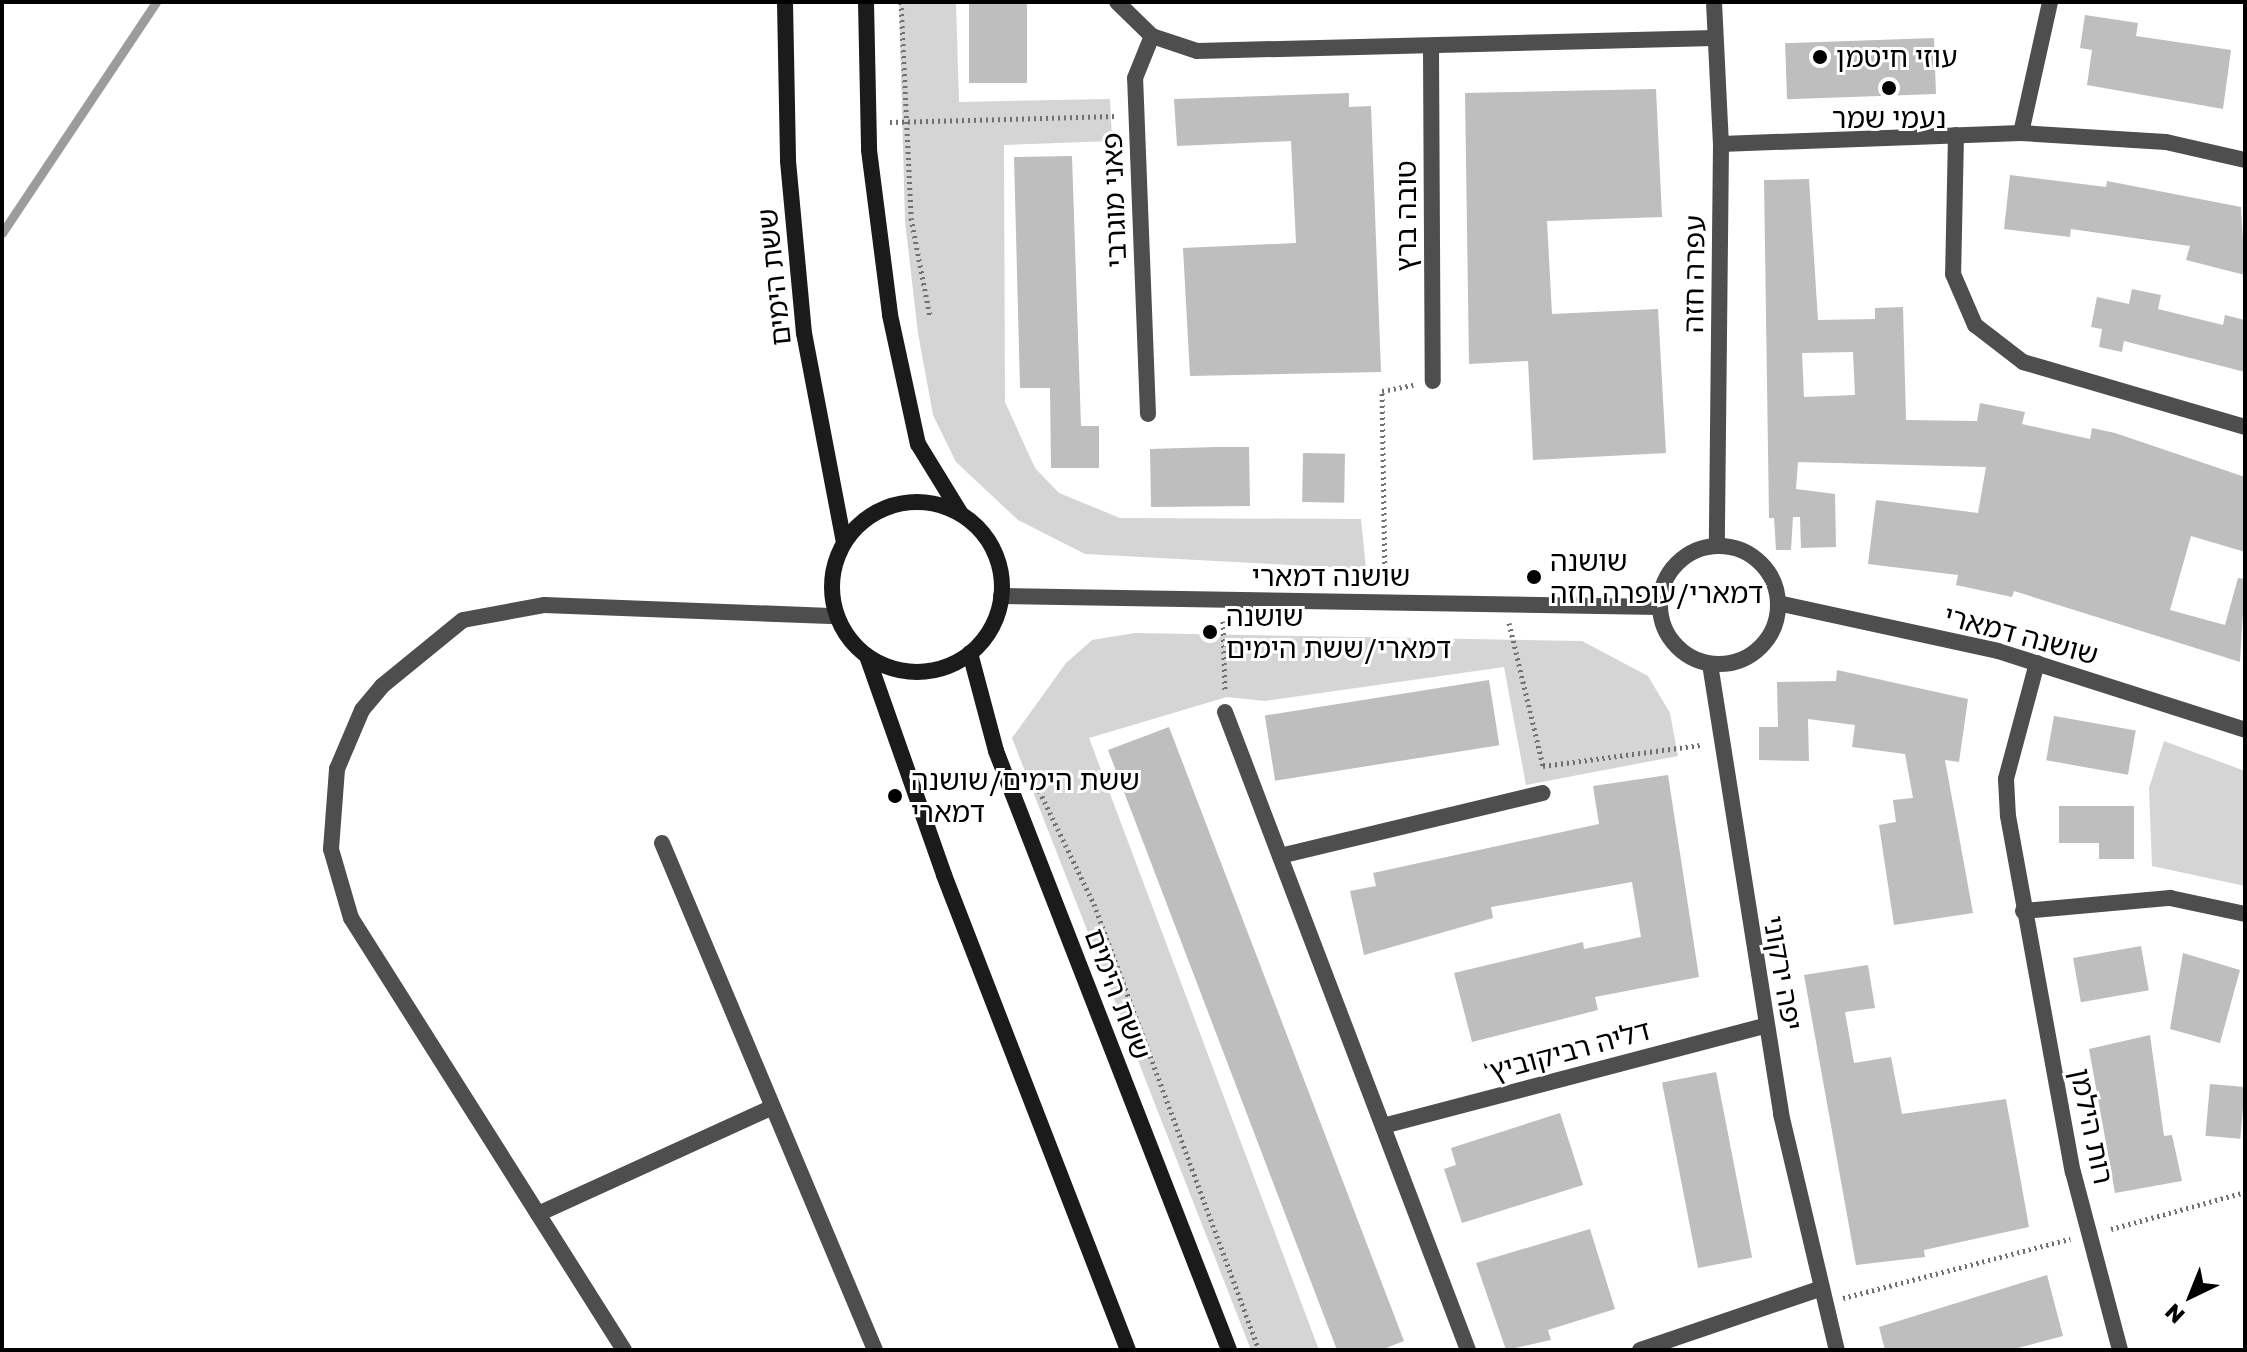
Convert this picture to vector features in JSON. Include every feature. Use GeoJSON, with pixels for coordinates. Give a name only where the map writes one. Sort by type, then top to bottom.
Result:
{"type":"FeatureCollection","features":[{"type":"Feature","properties":{"kind":"main road","name":"ששת הימים"},"geometry":{"type":"LineString","coordinates":[[785,2],[788,161],[804,333],[844,542]]}},
{"type":"Feature","properties":{"kind":"main road"},"geometry":{"type":"LineString","coordinates":[[866,2],[868,123],[877,233],[906,396],[918,444],[961,514],[993,549],[1001,596],[986,637],[970,653],[919,672],[867,656]]}},
{"type":"Feature","properties":{"kind":"main road"},"geometry":{"type":"LineString","coordinates":[[961,514],[937,504],[897,505],[861,522],[844,542],[831,591],[837,616],[867,656],[944,875],[1128,1350]]}},
{"type":"Feature","properties":{"kind":"main road","name":"ששת הימים"},"geometry":{"type":"LineString","coordinates":[[970,653],[996,751],[1229,1350]]}},
{"type":"Feature","properties":{"kind":"street"},"geometry":{"type":"LineString","coordinates":[[1117,2],[1152,36],[1197,51],[1431,50],[1715,38]]}},
{"type":"Feature","properties":{"kind":"street","name":"עפרה חזה"},"geometry":{"type":"LineString","coordinates":[[1714,2],[1721,144],[1717,546]]}},
{"type":"Feature","properties":{"kind":"street"},"geometry":{"type":"LineString","coordinates":[[2021,133],[2050,2]]}},
{"type":"Feature","properties":{"kind":"street","name":"פאני מוגרבי"},"geometry":{"type":"LineString","coordinates":[[1148,414],[1135,78],[1152,36]]}},
{"type":"Feature","properties":{"kind":"street","name":"טובה ברץ"},"geometry":{"type":"LineString","coordinates":[[1431,50],[1433,381]]}},
{"type":"Feature","properties":{"kind":"street"},"geometry":{"type":"LineString","coordinates":[[1721,144],[2021,133],[2166,142],[2245,160]]}},
{"type":"Feature","properties":{"kind":"street"},"geometry":{"type":"LineString","coordinates":[[1956,135],[1953,274],[1975,325],[2023,362],[2245,427]]}},
{"type":"Feature","properties":{"kind":"street"},"geometry":{"type":"LineString","coordinates":[[1717,546],[1759,562],[1778,603],[1759,650],[1710,664],[1675,644],[1660,607],[1676,565],[1717,546]]}},
{"type":"Feature","properties":{"kind":"street","name":"שושנה דמארי"},"geometry":{"type":"LineString","coordinates":[[1001,596],[1660,607]]}},
{"type":"Feature","properties":{"kind":"street","name":"שושנה דמארי"},"geometry":{"type":"LineString","coordinates":[[1778,603],[2037,663],[2245,730]]}},
{"type":"Feature","properties":{"kind":"street"},"geometry":{"type":"LineString","coordinates":[[624,1350],[339,891],[329,816],[337,769],[362,710],[430,640],[502,608],[837,616]]}},
{"type":"Feature","properties":{"kind":"street","name":"רות הילמן"},"geometry":{"type":"LineString","coordinates":[[2037,663],[2006,779],[2023,911],[2090,1234],[2120,1350]]}},
{"type":"Feature","properties":{"kind":"street","name":"יפה ירקוני"},"geometry":{"type":"LineString","coordinates":[[1710,664],[1765,1026],[1821,1296],[1837,1350]]}},
{"type":"Feature","properties":{"kind":"street"},"geometry":{"type":"LineString","coordinates":[[1225,712],[1468,1350]]}},
{"type":"Feature","properties":{"kind":"street"},"geometry":{"type":"LineString","coordinates":[[1280,856],[1543,793]]}},
{"type":"Feature","properties":{"kind":"street"},"geometry":{"type":"LineString","coordinates":[[662,843],[875,1350]]}},
{"type":"Feature","properties":{"kind":"street"},"geometry":{"type":"LineString","coordinates":[[2023,911],[2170,898],[2245,914]]}},
{"type":"Feature","properties":{"kind":"street","name":"'דליה רביקוביץ"},"geometry":{"type":"LineString","coordinates":[[1383,1126],[1765,1026]]}},
{"type":"Feature","properties":{"kind":"street"},"geometry":{"type":"LineString","coordinates":[[538,1214],[773,1107]]}},
{"type":"Feature","properties":{"kind":"street"},"geometry":{"type":"LineString","coordinates":[[1640,1350],[1821,1296]]}},
{"type":"Feature","properties":{"kind":"path"},"geometry":{"type":"LineString","coordinates":[[901,2],[911,218],[930,317]]}},
{"type":"Feature","properties":{"kind":"path"},"geometry":{"type":"LineString","coordinates":[[868,123],[1137,115]]}},
{"type":"Feature","properties":{"kind":"path"},"geometry":{"type":"LineString","coordinates":[[1385,602],[1382,391],[1433,381]]}},
{"type":"Feature","properties":{"kind":"path"},"geometry":{"type":"LineString","coordinates":[[1223,602],[1225,712]]}},
{"type":"Feature","properties":{"kind":"path"},"geometry":{"type":"LineString","coordinates":[[1504,602],[1543,766],[1721,742]]}},
{"type":"Feature","properties":{"kind":"path"},"geometry":{"type":"LineString","coordinates":[[1026,764],[1094,904],[1259,1350]]}},
{"type":"Feature","properties":{"kind":"path"},"geometry":{"type":"LineString","coordinates":[[1821,1296],[2090,1234],[2245,1192]]}},
{"type":"Feature","properties":{"kind":"shaded area"},"geometry":{"type":"Polygon","coordinates":[[[899,2],[956,2],[959,102],[1110,99],[1112,141],[1004,145],[1005,402],[1035,468],[1059,493],[1120,518],[1361,519],[1366,569],[1085,554],[1018,520],[956,462],[933,415],[918,333],[905,221],[899,2]]]}},
{"type":"Feature","properties":{"kind":"shaded area"},"geometry":{"type":"Polygon","coordinates":[[[1135,633],[1582,641],[1648,676],[1670,713],[1678,756],[1526,785],[1504,667],[1265,701],[1227,697],[1089,738],[1319,1350],[1251,1350],[1012,738],[1066,663],[1092,640],[1135,633]]]}},
{"type":"Feature","properties":{"kind":"shaded area"},"geometry":{"type":"Polygon","coordinates":[[[2164,741],[2245,771],[2245,886],[2152,866],[2149,788],[2164,741]]]}},
{"type":"Feature","properties":{"kind":"building"},"geometry":{"type":"Polygon","coordinates":[[[969,2],[1027,2],[1027,83],[969,83],[969,2]]]}},
{"type":"Feature","properties":{"kind":"building"},"geometry":{"type":"Polygon","coordinates":[[[2085,15],[2138,23],[2136,36],[2231,50],[2223,109],[2087,85],[2092,50],[2080,48],[2085,15]]]}},
{"type":"Feature","properties":{"kind":"building"},"geometry":{"type":"Polygon","coordinates":[[[1934,38],[1936,94],[1787,99],[1785,43],[1934,38]]]}},
{"type":"Feature","properties":{"kind":"building"},"geometry":{"type":"Polygon","coordinates":[[[1656,89],[1662,217],[1547,221],[1552,314],[1658,309],[1666,453],[1533,460],[1528,361],[1469,364],[1465,93],[1656,89]]]}},
{"type":"Feature","properties":{"kind":"building"},"geometry":{"type":"Polygon","coordinates":[[[1349,93],[1349,107],[1371,106],[1381,372],[1190,376],[1183,248],[1296,243],[1291,141],[1177,146],[1174,99],[1349,93]]]}},
{"type":"Feature","properties":{"kind":"building"},"geometry":{"type":"Polygon","coordinates":[[[1072,156],[1081,426],[1099,426],[1099,468],[1051,468],[1050,388],[1020,388],[1014,157],[1072,156]]]}},
{"type":"Feature","properties":{"kind":"building"},"geometry":{"type":"Polygon","coordinates":[[[2010,175],[2106,187],[2107,181],[2241,207],[2245,275],[2186,260],[2190,246],[2071,229],[2070,237],[2004,229],[2010,175]]]}},
{"type":"Feature","properties":{"kind":"building"},"geometry":{"type":"Polygon","coordinates":[[[1809,179],[1818,320],[1875,319],[1875,308],[1903,307],[1906,420],[1977,421],[1980,403],[2025,412],[2022,424],[2090,439],[2092,428],[2115,433],[2245,477],[2245,552],[2191,536],[2170,610],[2225,625],[2238,578],[2245,579],[2240,662],[2014,591],[2012,597],[1956,585],[1958,575],[1868,564],[1876,500],[1978,513],[1986,467],[1798,462],[1796,489],[1835,494],[1836,547],[1801,548],[1800,517],[1793,517],[1791,550],[1776,550],[1774,518],[1769,518],[1764,180],[1809,179]],[[1853,352],[1802,353],[1804,397],[1855,395],[1853,352]]]}},
{"type":"Feature","properties":{"kind":"building"},"geometry":{"type":"Polygon","coordinates":[[[2132,289],[2161,295],[2158,309],[2223,325],[2225,315],[2245,320],[2245,372],[2124,341],[2122,352],[2099,347],[2102,329],[2091,327],[2097,297],[2129,304],[2132,289]]]}},
{"type":"Feature","properties":{"kind":"building"},"geometry":{"type":"Polygon","coordinates":[[[1249,447],[1250,506],[1151,507],[1150,449],[1249,447]]]}},
{"type":"Feature","properties":{"kind":"building"},"geometry":{"type":"Polygon","coordinates":[[[1303,453],[1345,454],[1344,503],[1302,502],[1303,453]]]}},
{"type":"Feature","properties":{"kind":"building"},"geometry":{"type":"Polygon","coordinates":[[[1837,670],[1968,699],[1959,762],[1945,760],[1973,913],[1894,925],[1879,825],[1896,822],[1893,800],[1913,798],[1905,754],[1852,747],[1855,725],[1808,719],[1809,761],[1759,760],[1759,727],[1778,727],[1777,682],[1836,681],[1837,670]]]}},
{"type":"Feature","properties":{"kind":"building"},"geometry":{"type":"Polygon","coordinates":[[[1489,680],[1499,745],[1275,781],[1265,716],[1489,680]]]}},
{"type":"Feature","properties":{"kind":"building"},"geometry":{"type":"Polygon","coordinates":[[[2054,716],[2136,730],[2128,775],[2046,760],[2054,716]]]}},
{"type":"Feature","properties":{"kind":"building"},"geometry":{"type":"Polygon","coordinates":[[[1169,727],[1404,1341],[1381,1350],[1337,1350],[1108,750],[1169,727]]]}},
{"type":"Feature","properties":{"kind":"building"},"geometry":{"type":"Polygon","coordinates":[[[1668,775],[1699,977],[1595,997],[1598,1010],[1472,1042],[1454,973],[1583,942],[1584,949],[1641,937],[1632,882],[1491,907],[1493,918],[1364,955],[1350,891],[1376,886],[1373,873],[1599,824],[1593,786],[1668,775]]]}},
{"type":"Feature","properties":{"kind":"building"},"geometry":{"type":"Polygon","coordinates":[[[2059,806],[2134,806],[2134,859],[2099,859],[2099,843],[2059,843],[2059,806]]]}},
{"type":"Feature","properties":{"kind":"building"},"geometry":{"type":"Polygon","coordinates":[[[2141,946],[2149,990],[2081,1002],[2073,958],[2141,946]]]}},
{"type":"Feature","properties":{"kind":"building"},"geometry":{"type":"Polygon","coordinates":[[[2183,953],[2240,970],[2220,1043],[2170,1029],[2183,953]]]}},
{"type":"Feature","properties":{"kind":"building"},"geometry":{"type":"Polygon","coordinates":[[[1868,965],[1875,1008],[1845,1012],[1854,1063],[1891,1057],[1902,1114],[2006,1099],[2029,1227],[1924,1250],[1925,1257],[1856,1265],[1804,975],[1868,965]]]}},
{"type":"Feature","properties":{"kind":"building"},"geometry":{"type":"Polygon","coordinates":[[[2150,1035],[2164,1136],[2172,1135],[2182,1181],[2115,1193],[2089,1049],[2150,1035]]]}},
{"type":"Feature","properties":{"kind":"building"},"geometry":{"type":"Polygon","coordinates":[[[1716,1072],[1752,1258],[1698,1268],[1662,1082],[1716,1072]]]}},
{"type":"Feature","properties":{"kind":"building"},"geometry":{"type":"Polygon","coordinates":[[[2210,1084],[2245,1087],[2240,1139],[2205,1136],[2210,1084]]]}},
{"type":"Feature","properties":{"kind":"building"},"geometry":{"type":"Polygon","coordinates":[[[1560,1113],[1583,1185],[1462,1223],[1444,1169],[1456,1165],[1451,1148],[1560,1113]]]}},
{"type":"Feature","properties":{"kind":"building"},"geometry":{"type":"Polygon","coordinates":[[[1590,1229],[1615,1309],[1548,1330],[1551,1340],[1506,1350],[1476,1263],[1590,1229]]]}},
{"type":"Feature","properties":{"kind":"building"},"geometry":{"type":"Polygon","coordinates":[[[2047,1275],[2063,1336],[2010,1350],[1885,1350],[1879,1327],[2047,1275]]]}},
{"type":"Feature","properties":{"kind":"waterway"},"geometry":{"type":"LineString","coordinates":[[2,233],[156,2]]}},
{"type":"Feature","properties":{"kind":"place","name":"עוזי חיטמן"},"geometry":{"type":"Point","coordinates":[1820,57]}},
{"type":"Feature","properties":{"kind":"place","name":"נעמי שמר"},"geometry":{"type":"Point","coordinates":[1889,88]}},
{"type":"Feature","properties":{"kind":"place","name":"שושנה דמארי/עופרה חזה"},"geometry":{"type":"Point","coordinates":[1534,577]}},
{"type":"Feature","properties":{"kind":"place","name":"שושנה דמארי/ששת הימים"},"geometry":{"type":"Point","coordinates":[1210,632]}},
{"type":"Feature","properties":{"kind":"place","name":"ששת הימים/שושנה דמארי"},"geometry":{"type":"Point","coordinates":[895,796]}}]}
